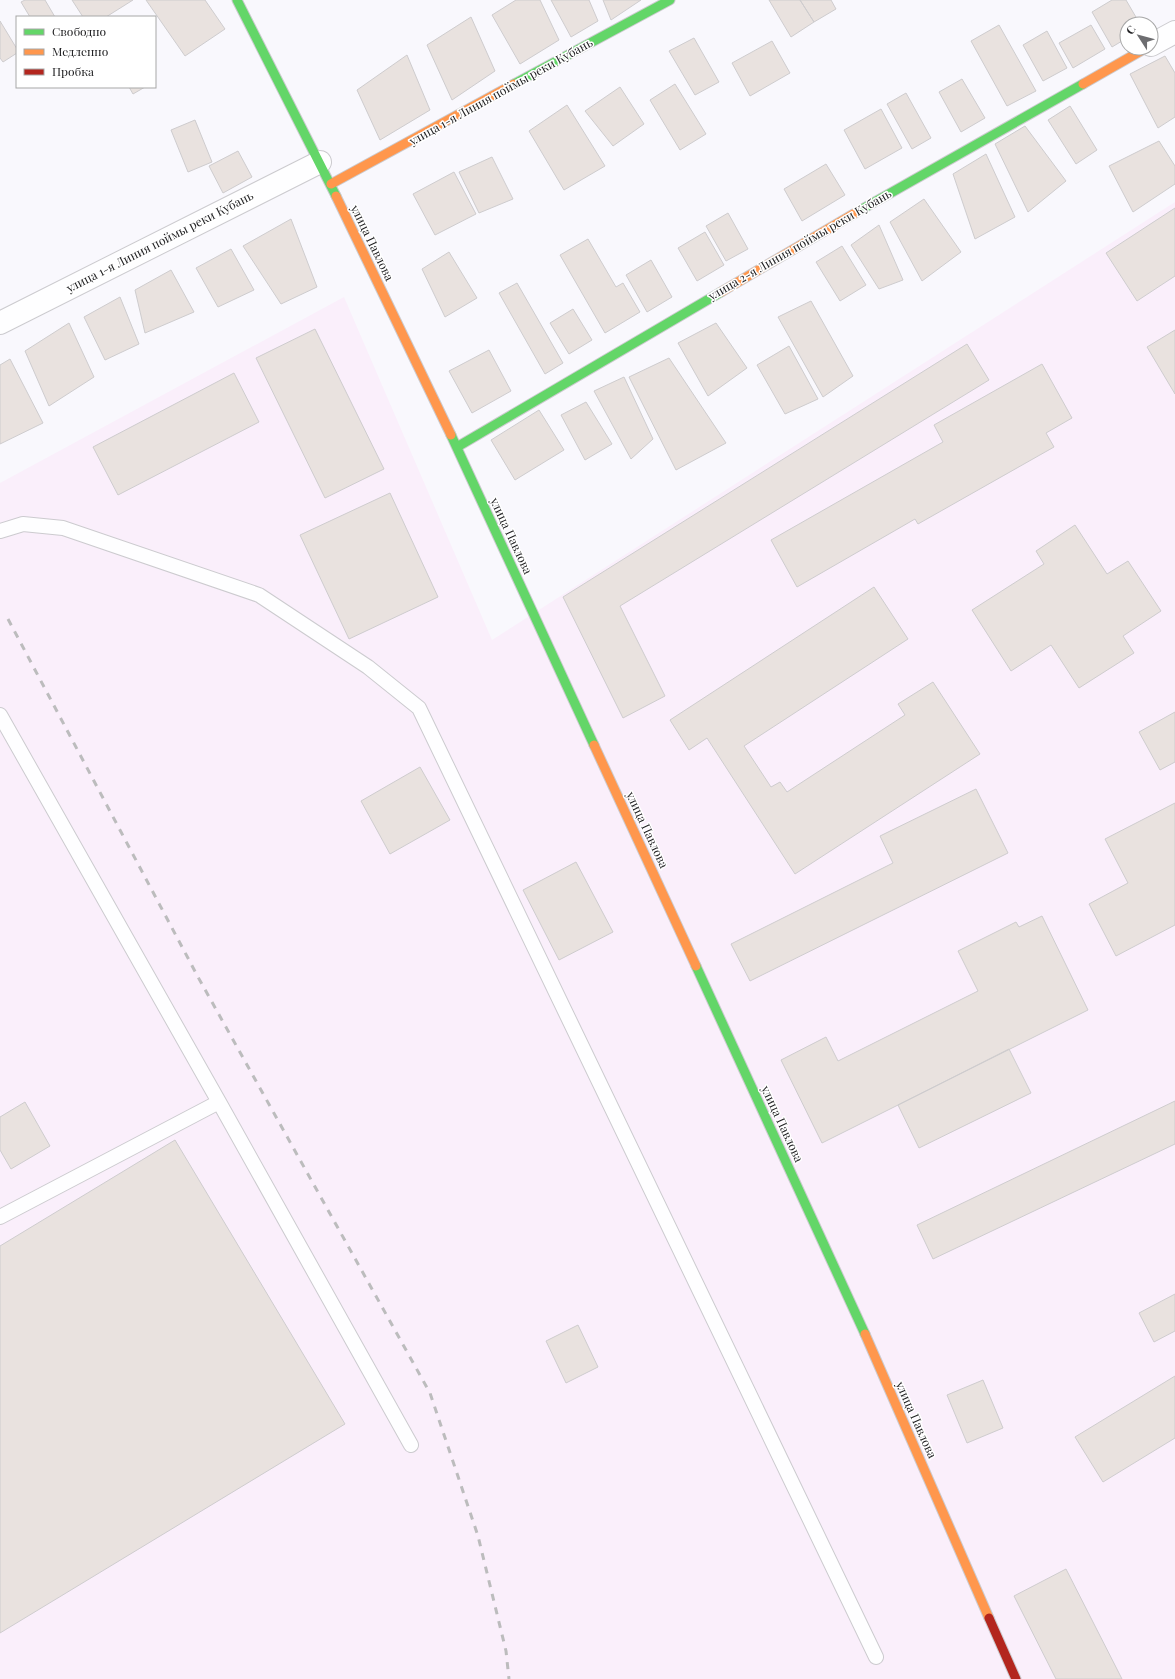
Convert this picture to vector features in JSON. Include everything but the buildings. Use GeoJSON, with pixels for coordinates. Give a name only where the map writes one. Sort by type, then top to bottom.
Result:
{"type":"FeatureCollection","features":[{"type":"Feature","properties":{"kind":"street","name":"улица Павлова"},"geometry":{"type":"LineString","coordinates":[[237,0],[331,184],[457,447],[845,1289],[1016,1679]]}},
{"type":"Feature","properties":{"kind":"street","name":"улица 1-я Линия поймы реки Кубань"},"geometry":{"type":"LineString","coordinates":[[331,184],[670,0]]}},
{"type":"Feature","properties":{"kind":"street"},"geometry":{"type":"LineString","coordinates":[[1159,41],[1175,32]]}},
{"type":"Feature","properties":{"kind":"street","name":"улица 2-я Линия поймы реки Кубань"},"geometry":{"type":"LineString","coordinates":[[457,447],[929,170],[1132,56]]}},
{"type":"Feature","properties":{"kind":"street","name":"улица 1-я Линия поймы реки Кубань"},"geometry":{"type":"LineString","coordinates":[[0,323],[320,162]]}},
{"type":"Feature","properties":{"kind":"lane"},"geometry":{"type":"LineString","coordinates":[[0,531],[23,524],[63,528],[259,595],[368,668],[419,708],[876,1657]]}},
{"type":"Feature","properties":{"kind":"lane"},"geometry":{"type":"LineString","coordinates":[[0,716],[219,1102],[411,1445]]}},
{"type":"Feature","properties":{"kind":"lane"},"geometry":{"type":"LineString","coordinates":[[0,1217],[219,1102]]}},
{"type":"Feature","properties":{"kind":"shaded area"},"geometry":{"type":"Polygon","coordinates":[[[1175,202],[1175,1679],[0,1679],[0,483],[344,297],[492,640],[1175,202]]]}},
{"type":"Feature","properties":{"kind":"railway"},"geometry":{"type":"LineString","coordinates":[[8,619],[198,977],[430,1393],[478,1536],[506,1651],[509,1679]]}},
{"type":"Feature","properties":{"kind":"traffic: fast"},"geometry":{"type":"LineString","coordinates":[[237,0],[336,196]]}},
{"type":"Feature","properties":{"kind":"traffic: fast"},"geometry":{"type":"LineString","coordinates":[[514,84],[670,0]]}},
{"type":"Feature","properties":{"kind":"traffic: fast"},"geometry":{"type":"LineString","coordinates":[[857,212],[1083,84]]}},
{"type":"Feature","properties":{"kind":"traffic: fast"},"geometry":{"type":"LineString","coordinates":[[457,447],[721,292]]}},
{"type":"Feature","properties":{"kind":"traffic: fast"},"geometry":{"type":"LineString","coordinates":[[451,435],[594,745]]}},
{"type":"Feature","properties":{"kind":"traffic: fast"},"geometry":{"type":"LineString","coordinates":[[696,966],[865,1334]]}},
{"type":"Feature","properties":{"kind":"traffic: slow"},"geometry":{"type":"LineString","coordinates":[[1083,84],[1132,56]]}},
{"type":"Feature","properties":{"kind":"traffic: slow"},"geometry":{"type":"LineString","coordinates":[[331,184],[514,84]]}},
{"type":"Feature","properties":{"kind":"traffic: slow"},"geometry":{"type":"LineString","coordinates":[[336,196],[451,435]]}},
{"type":"Feature","properties":{"kind":"traffic: slow"},"geometry":{"type":"LineString","coordinates":[[721,292],[857,212]]}},
{"type":"Feature","properties":{"kind":"traffic: slow"},"geometry":{"type":"LineString","coordinates":[[594,745],[696,966]]}},
{"type":"Feature","properties":{"kind":"traffic: slow"},"geometry":{"type":"LineString","coordinates":[[865,1334],[989,1618]]}},
{"type":"Feature","properties":{"kind":"traffic: jam"},"geometry":{"type":"LineString","coordinates":[[989,1618],[1016,1679]]}}]}
